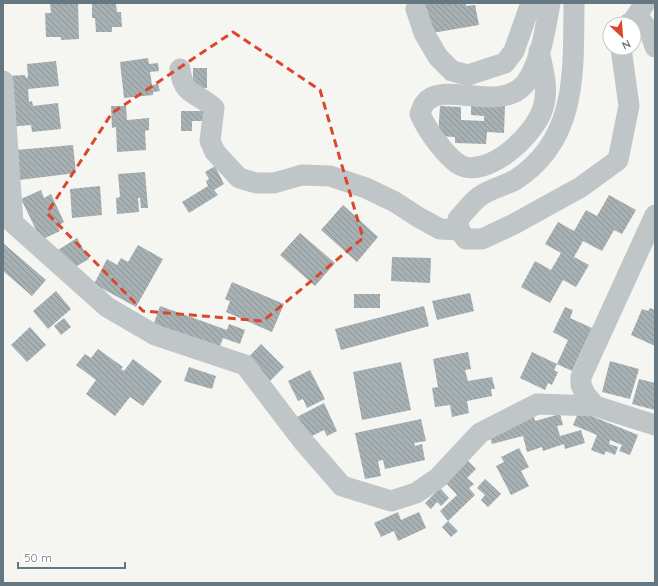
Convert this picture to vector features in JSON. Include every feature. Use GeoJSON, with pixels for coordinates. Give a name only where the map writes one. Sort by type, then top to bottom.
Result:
{"type":"FeatureCollection","features":[{"type":"Feature","properties":{"kind":"street"},"geometry":{"type":"LineString","coordinates":[[416,9],[424,33],[438,57],[452,71],[468,75],[505,64],[514,51],[531,3]]}},
{"type":"Feature","properties":{"kind":"street"},"geometry":{"type":"LineString","coordinates":[[539,51],[546,91],[543,108],[533,128],[518,145],[494,161],[480,167],[464,167],[441,149],[424,124],[420,114],[425,102],[437,95],[492,97],[512,94],[527,79],[533,69],[539,51],[550,3]]}},
{"type":"Feature","properties":{"kind":"street"},"geometry":{"type":"LineString","coordinates":[[574,3],[572,88],[561,126],[542,158],[515,180],[479,197],[458,219],[459,230],[466,239],[482,239],[514,224],[581,187],[618,160],[629,106],[622,56]]}},
{"type":"Feature","properties":{"kind":"street"},"geometry":{"type":"LineString","coordinates":[[635,16],[645,3]]}},
{"type":"Feature","properties":{"kind":"street"},"geometry":{"type":"LineString","coordinates":[[642,22],[650,32],[655,47]]}},
{"type":"Feature","properties":{"kind":"street"},"geometry":{"type":"LineString","coordinates":[[180,69],[181,80],[189,92],[204,98],[214,108],[210,141],[215,152],[239,178],[256,183],[268,183],[302,175],[330,176],[366,188],[395,202],[440,229],[459,230]]}},
{"type":"Feature","properties":{"kind":"street"},"geometry":{"type":"LineString","coordinates":[[3,81],[8,219],[107,307],[155,335],[245,365],[302,440],[342,486],[391,501],[416,493],[438,478],[480,433],[537,404],[595,406],[655,425]]}},
{"type":"Feature","properties":{"kind":"street"},"geometry":{"type":"LineString","coordinates":[[595,406],[585,394],[581,385],[581,377],[655,215]]}},
{"type":"Feature","properties":{"kind":"highlighted area"},"geometry":{"type":"Polygon","coordinates":[[[233,32],[320,90],[363,238],[263,321],[143,311],[47,213],[112,113],[233,32]]]}},
{"type":"Feature","properties":{"kind":"building"},"geometry":{"type":"Polygon","coordinates":[[[50,3],[78,3],[79,39],[61,40],[61,37],[46,37],[45,13],[51,13],[50,3]]]}},
{"type":"Feature","properties":{"kind":"building"},"geometry":{"type":"Polygon","coordinates":[[[92,3],[116,4],[117,12],[121,12],[122,27],[112,27],[112,32],[96,32],[95,18],[92,18],[92,3]]]}},
{"type":"Feature","properties":{"kind":"building"},"geometry":{"type":"Polygon","coordinates":[[[423,3],[466,3],[466,6],[475,5],[479,25],[432,33],[423,3]]]}},
{"type":"Feature","properties":{"kind":"building"},"geometry":{"type":"Polygon","coordinates":[[[148,58],[149,64],[158,63],[159,71],[150,72],[152,85],[158,84],[160,91],[153,92],[153,95],[124,98],[120,62],[148,58]]]}},
{"type":"Feature","properties":{"kind":"building"},"geometry":{"type":"Polygon","coordinates":[[[56,61],[59,86],[28,89],[29,102],[32,101],[33,106],[58,103],[61,129],[32,132],[31,125],[8,127],[7,76],[25,75],[26,78],[28,77],[27,64],[56,61]]]}},
{"type":"Feature","properties":{"kind":"building"},"geometry":{"type":"Polygon","coordinates":[[[193,68],[207,68],[207,88],[193,88],[193,68]]]}},
{"type":"Feature","properties":{"kind":"building"},"geometry":{"type":"Polygon","coordinates":[[[471,104],[505,106],[504,133],[487,132],[486,144],[455,143],[455,137],[438,136],[440,106],[461,107],[461,120],[484,121],[484,116],[471,115],[471,104]]]}},
{"type":"Feature","properties":{"kind":"building"},"geometry":{"type":"Polygon","coordinates":[[[111,106],[126,106],[127,120],[149,118],[149,130],[145,131],[146,150],[117,152],[116,127],[112,128],[111,106]]]}},
{"type":"Feature","properties":{"kind":"building"},"geometry":{"type":"Polygon","coordinates":[[[181,111],[205,111],[205,121],[192,121],[192,131],[181,131],[181,111]]]}},
{"type":"Feature","properties":{"kind":"building"},"geometry":{"type":"Polygon","coordinates":[[[73,145],[76,173],[19,180],[16,150],[73,145]]]}},
{"type":"Feature","properties":{"kind":"building"},"geometry":{"type":"Polygon","coordinates":[[[215,166],[224,184],[214,190],[218,195],[189,213],[182,202],[208,186],[206,181],[209,179],[205,172],[215,166]]]}},
{"type":"Feature","properties":{"kind":"building"},"geometry":{"type":"Polygon","coordinates":[[[145,172],[148,208],[141,208],[140,198],[138,198],[139,212],[117,214],[116,198],[120,197],[118,174],[145,172]]]}},
{"type":"Feature","properties":{"kind":"building"},"geometry":{"type":"Polygon","coordinates":[[[100,186],[102,215],[72,218],[70,189],[100,186]]]}},
{"type":"Feature","properties":{"kind":"building"},"geometry":{"type":"Polygon","coordinates":[[[41,190],[44,198],[51,194],[64,222],[58,226],[60,231],[41,240],[21,199],[41,190]]]}},
{"type":"Feature","properties":{"kind":"building"},"geometry":{"type":"Polygon","coordinates":[[[609,195],[636,210],[622,234],[614,230],[602,251],[583,241],[574,257],[589,265],[576,287],[563,280],[550,303],[521,287],[535,261],[551,270],[561,253],[545,244],[558,222],[574,231],[586,210],[597,216],[609,195]]]}},
{"type":"Feature","properties":{"kind":"building"},"geometry":{"type":"Polygon","coordinates":[[[343,205],[378,237],[357,262],[321,230],[343,205]]]}},
{"type":"Feature","properties":{"kind":"building"},"geometry":{"type":"Polygon","coordinates":[[[300,233],[335,263],[315,286],[280,255],[300,233]]]}},
{"type":"Feature","properties":{"kind":"building"},"geometry":{"type":"Polygon","coordinates":[[[77,238],[89,259],[70,270],[58,250],[77,238]]]}},
{"type":"Feature","properties":{"kind":"building"},"geometry":{"type":"Polygon","coordinates":[[[3,243],[46,280],[32,296],[3,271],[3,243]]]}},
{"type":"Feature","properties":{"kind":"building"},"geometry":{"type":"Polygon","coordinates":[[[138,245],[163,259],[136,307],[94,284],[107,259],[117,265],[121,258],[128,262],[138,245]]]}},
{"type":"Feature","properties":{"kind":"building"},"geometry":{"type":"Polygon","coordinates":[[[392,257],[431,258],[430,283],[391,281],[392,257]]]}},
{"type":"Feature","properties":{"kind":"building"},"geometry":{"type":"Polygon","coordinates":[[[232,282],[284,304],[272,332],[226,312],[230,301],[225,299],[232,282]]]}},
{"type":"Feature","properties":{"kind":"building"},"geometry":{"type":"Polygon","coordinates":[[[56,291],[71,309],[48,329],[33,311],[56,291]]]}},
{"type":"Feature","properties":{"kind":"building"},"geometry":{"type":"Polygon","coordinates":[[[470,293],[474,311],[437,320],[432,301],[470,293]]]}},
{"type":"Feature","properties":{"kind":"building"},"geometry":{"type":"Polygon","coordinates":[[[354,294],[380,294],[380,308],[354,308],[354,294]]]}},
{"type":"Feature","properties":{"kind":"building"},"geometry":{"type":"Polygon","coordinates":[[[160,306],[227,330],[229,324],[245,330],[240,344],[223,338],[219,349],[153,326],[160,306]]]}},
{"type":"Feature","properties":{"kind":"building"},"geometry":{"type":"Polygon","coordinates":[[[424,306],[429,326],[341,350],[335,329],[424,306]]]}},
{"type":"Feature","properties":{"kind":"building"},"geometry":{"type":"Polygon","coordinates":[[[565,307],[573,310],[570,318],[592,328],[572,371],[557,364],[568,340],[553,332],[565,307]]]}},
{"type":"Feature","properties":{"kind":"building"},"geometry":{"type":"Polygon","coordinates":[[[650,308],[655,310],[655,346],[631,335],[642,309],[648,311],[650,308]]]}},
{"type":"Feature","properties":{"kind":"building"},"geometry":{"type":"Polygon","coordinates":[[[64,318],[71,327],[61,335],[54,326],[64,318]]]}},
{"type":"Feature","properties":{"kind":"building"},"geometry":{"type":"Polygon","coordinates":[[[30,327],[46,345],[27,362],[11,345],[30,327]]]}},
{"type":"Feature","properties":{"kind":"building"},"geometry":{"type":"Polygon","coordinates":[[[261,344],[284,367],[269,382],[246,360],[261,344]]]}},
{"type":"Feature","properties":{"kind":"building"},"geometry":{"type":"Polygon","coordinates":[[[98,349],[123,367],[121,369],[124,371],[133,359],[162,381],[143,406],[130,397],[115,416],[86,394],[96,380],[76,365],[85,354],[91,358],[98,349]]]}},
{"type":"Feature","properties":{"kind":"building"},"geometry":{"type":"Polygon","coordinates":[[[468,352],[471,369],[465,370],[468,381],[492,377],[495,389],[491,389],[492,396],[467,401],[469,413],[452,417],[450,405],[435,407],[432,388],[438,387],[433,359],[468,352]]]}},
{"type":"Feature","properties":{"kind":"building"},"geometry":{"type":"Polygon","coordinates":[[[532,352],[557,364],[554,370],[558,372],[552,385],[548,383],[545,390],[520,378],[532,352]]]}},
{"type":"Feature","properties":{"kind":"building"},"geometry":{"type":"Polygon","coordinates":[[[610,361],[639,369],[630,399],[602,392],[610,361]]]}},
{"type":"Feature","properties":{"kind":"building"},"geometry":{"type":"Polygon","coordinates":[[[401,362],[411,410],[362,420],[353,372],[401,362]]]}},
{"type":"Feature","properties":{"kind":"building"},"geometry":{"type":"Polygon","coordinates":[[[189,367],[216,376],[212,389],[184,381],[189,367]]]}},
{"type":"Feature","properties":{"kind":"building"},"geometry":{"type":"Polygon","coordinates":[[[310,370],[325,399],[307,408],[303,399],[298,401],[288,381],[310,370]]]}},
{"type":"Feature","properties":{"kind":"building"},"geometry":{"type":"Polygon","coordinates":[[[639,379],[655,383],[655,410],[632,404],[639,379]]]}},
{"type":"Feature","properties":{"kind":"building"},"geometry":{"type":"Polygon","coordinates":[[[324,403],[337,431],[327,436],[324,430],[308,438],[297,417],[324,403]]]}},
{"type":"Feature","properties":{"kind":"building"},"geometry":{"type":"Polygon","coordinates":[[[579,411],[638,435],[630,455],[619,451],[622,445],[610,440],[609,444],[618,447],[615,455],[606,451],[604,455],[591,450],[597,435],[573,425],[579,411]]]}},
{"type":"Feature","properties":{"kind":"building"},"geometry":{"type":"Polygon","coordinates":[[[533,414],[535,421],[560,414],[563,425],[557,426],[560,436],[581,430],[585,443],[565,449],[564,444],[543,451],[542,447],[527,452],[523,436],[492,444],[488,430],[533,414]]]}},
{"type":"Feature","properties":{"kind":"building"},"geometry":{"type":"Polygon","coordinates":[[[421,419],[426,441],[414,443],[415,446],[422,444],[425,460],[385,469],[383,460],[378,461],[381,476],[365,479],[355,433],[421,419]]]}},
{"type":"Feature","properties":{"kind":"building"},"geometry":{"type":"Polygon","coordinates":[[[519,448],[529,467],[521,471],[529,486],[511,495],[496,466],[504,462],[501,457],[519,448]]]}},
{"type":"Feature","properties":{"kind":"building"},"geometry":{"type":"Polygon","coordinates":[[[467,460],[476,469],[467,478],[474,484],[469,488],[475,495],[448,521],[440,511],[457,495],[444,481],[467,460]]]}},
{"type":"Feature","properties":{"kind":"building"},"geometry":{"type":"Polygon","coordinates":[[[485,479],[501,494],[488,507],[481,500],[485,495],[477,488],[485,479]]]}},
{"type":"Feature","properties":{"kind":"building"},"geometry":{"type":"Polygon","coordinates":[[[440,488],[449,498],[441,506],[437,502],[431,509],[425,503],[440,488]]]}},
{"type":"Feature","properties":{"kind":"building"},"geometry":{"type":"Polygon","coordinates":[[[398,512],[401,520],[419,512],[426,528],[398,541],[394,531],[381,537],[374,523],[398,512]]]}},
{"type":"Feature","properties":{"kind":"building"},"geometry":{"type":"Polygon","coordinates":[[[448,521],[458,531],[451,537],[442,527],[448,521]]]}}]}
